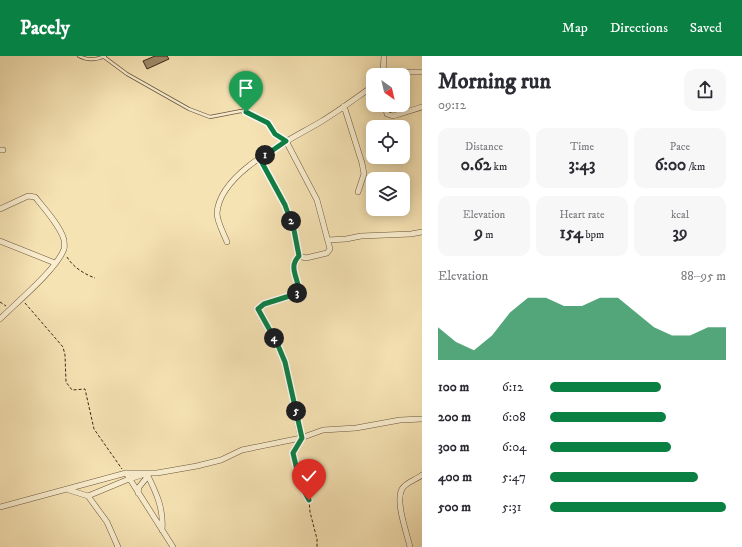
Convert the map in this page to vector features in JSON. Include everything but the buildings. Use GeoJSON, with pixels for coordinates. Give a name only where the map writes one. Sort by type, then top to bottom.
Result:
{"type":"FeatureCollection","features":[{"type":"Feature","properties":{"kind":"street"},"geometry":{"type":"LineString","coordinates":[[383,68],[384,56]]}},
{"type":"Feature","properties":{"kind":"street"},"geometry":{"type":"LineString","coordinates":[[410,72],[422,72]]}},
{"type":"Feature","properties":{"kind":"street"},"geometry":{"type":"LineString","coordinates":[[227,242],[217,215],[218,206],[229,185],[243,170],[286,141],[322,121],[366,91]]}},
{"type":"Feature","properties":{"kind":"street"},"geometry":{"type":"LineString","coordinates":[[344,106],[362,162],[364,174],[358,192]]}},
{"type":"Feature","properties":{"kind":"street"},"geometry":{"type":"LineString","coordinates":[[410,111],[422,107]]}},
{"type":"Feature","properties":{"kind":"street"},"geometry":{"type":"LineString","coordinates":[[387,112],[387,114],[393,116],[406,112]]}},
{"type":"Feature","properties":{"kind":"street"},"geometry":{"type":"LineString","coordinates":[[286,141],[317,200],[330,249],[327,253],[306,258],[299,256]]}},
{"type":"Feature","properties":{"kind":"street"},"geometry":{"type":"LineString","coordinates":[[260,159],[285,205],[294,230],[299,256]]}},
{"type":"Feature","properties":{"kind":"street"},"geometry":{"type":"LineString","coordinates":[[0,209],[28,196],[35,197],[64,240],[64,248],[54,263],[21,300],[0,319]]}},
{"type":"Feature","properties":{"kind":"street"},"geometry":{"type":"LineString","coordinates":[[328,240],[422,232]]}},
{"type":"Feature","properties":{"kind":"street"},"geometry":{"type":"LineString","coordinates":[[0,241],[54,263]]}},
{"type":"Feature","properties":{"kind":"street"},"geometry":{"type":"LineString","coordinates":[[299,256],[294,262],[293,268],[299,291],[296,294],[264,304],[258,309],[277,343],[285,362],[302,438]]}},
{"type":"Feature","properties":{"kind":"street"},"geometry":{"type":"LineString","coordinates":[[88,496],[129,479],[221,460],[242,450],[302,438],[323,430],[356,428],[400,420],[422,420]]}},
{"type":"Feature","properties":{"kind":"street"},"geometry":{"type":"LineString","coordinates":[[0,507],[23,500],[68,490],[126,473],[149,474]]}},
{"type":"Feature","properties":{"kind":"street"},"geometry":{"type":"LineString","coordinates":[[126,473],[173,547]]}},
{"type":"Feature","properties":{"kind":"street"},"geometry":{"type":"LineString","coordinates":[[138,493],[139,487],[149,474]]}},
{"type":"Feature","properties":{"kind":"street"},"geometry":{"type":"LineString","coordinates":[[149,474],[159,501],[163,520],[162,530]]}},
{"type":"Feature","properties":{"kind":"street"},"geometry":{"type":"LineString","coordinates":[[410,547],[401,511],[400,494],[402,488],[422,475]]}},
{"type":"Feature","properties":{"kind":"street"},"geometry":{"type":"LineString","coordinates":[[68,490],[88,496],[107,522],[118,547]]}},
{"type":"Feature","properties":{"kind":"lane"},"geometry":{"type":"LineString","coordinates":[[80,56],[86,59],[96,60],[104,56],[127,74],[189,109],[210,116],[241,111],[251,114],[268,123],[275,134],[286,141]]}},
{"type":"Feature","properties":{"kind":"path"},"geometry":{"type":"LineString","coordinates":[[64,248],[68,259],[76,267],[95,278]]}},
{"type":"Feature","properties":{"kind":"path"},"geometry":{"type":"LineString","coordinates":[[21,300],[63,347],[67,385],[72,390],[85,389],[94,429],[126,473]]}},
{"type":"Feature","properties":{"kind":"path"},"geometry":{"type":"LineString","coordinates":[[0,302],[10,309]]}},
{"type":"Feature","properties":{"kind":"path"},"geometry":{"type":"LineString","coordinates":[[302,438],[293,453],[300,483],[309,500],[310,512],[317,538],[317,547]]}},
{"type":"Feature","properties":{"kind":"route"},"geometry":{"type":"LineString","coordinates":[[246,112],[268,123],[275,134],[286,141],[275,147],[260,159],[285,205],[294,230],[299,256],[294,262],[293,268],[299,286],[299,291],[296,294],[264,304],[258,309],[277,343],[285,362],[302,438],[293,453],[295,466],[300,483],[309,500]]}}]}
